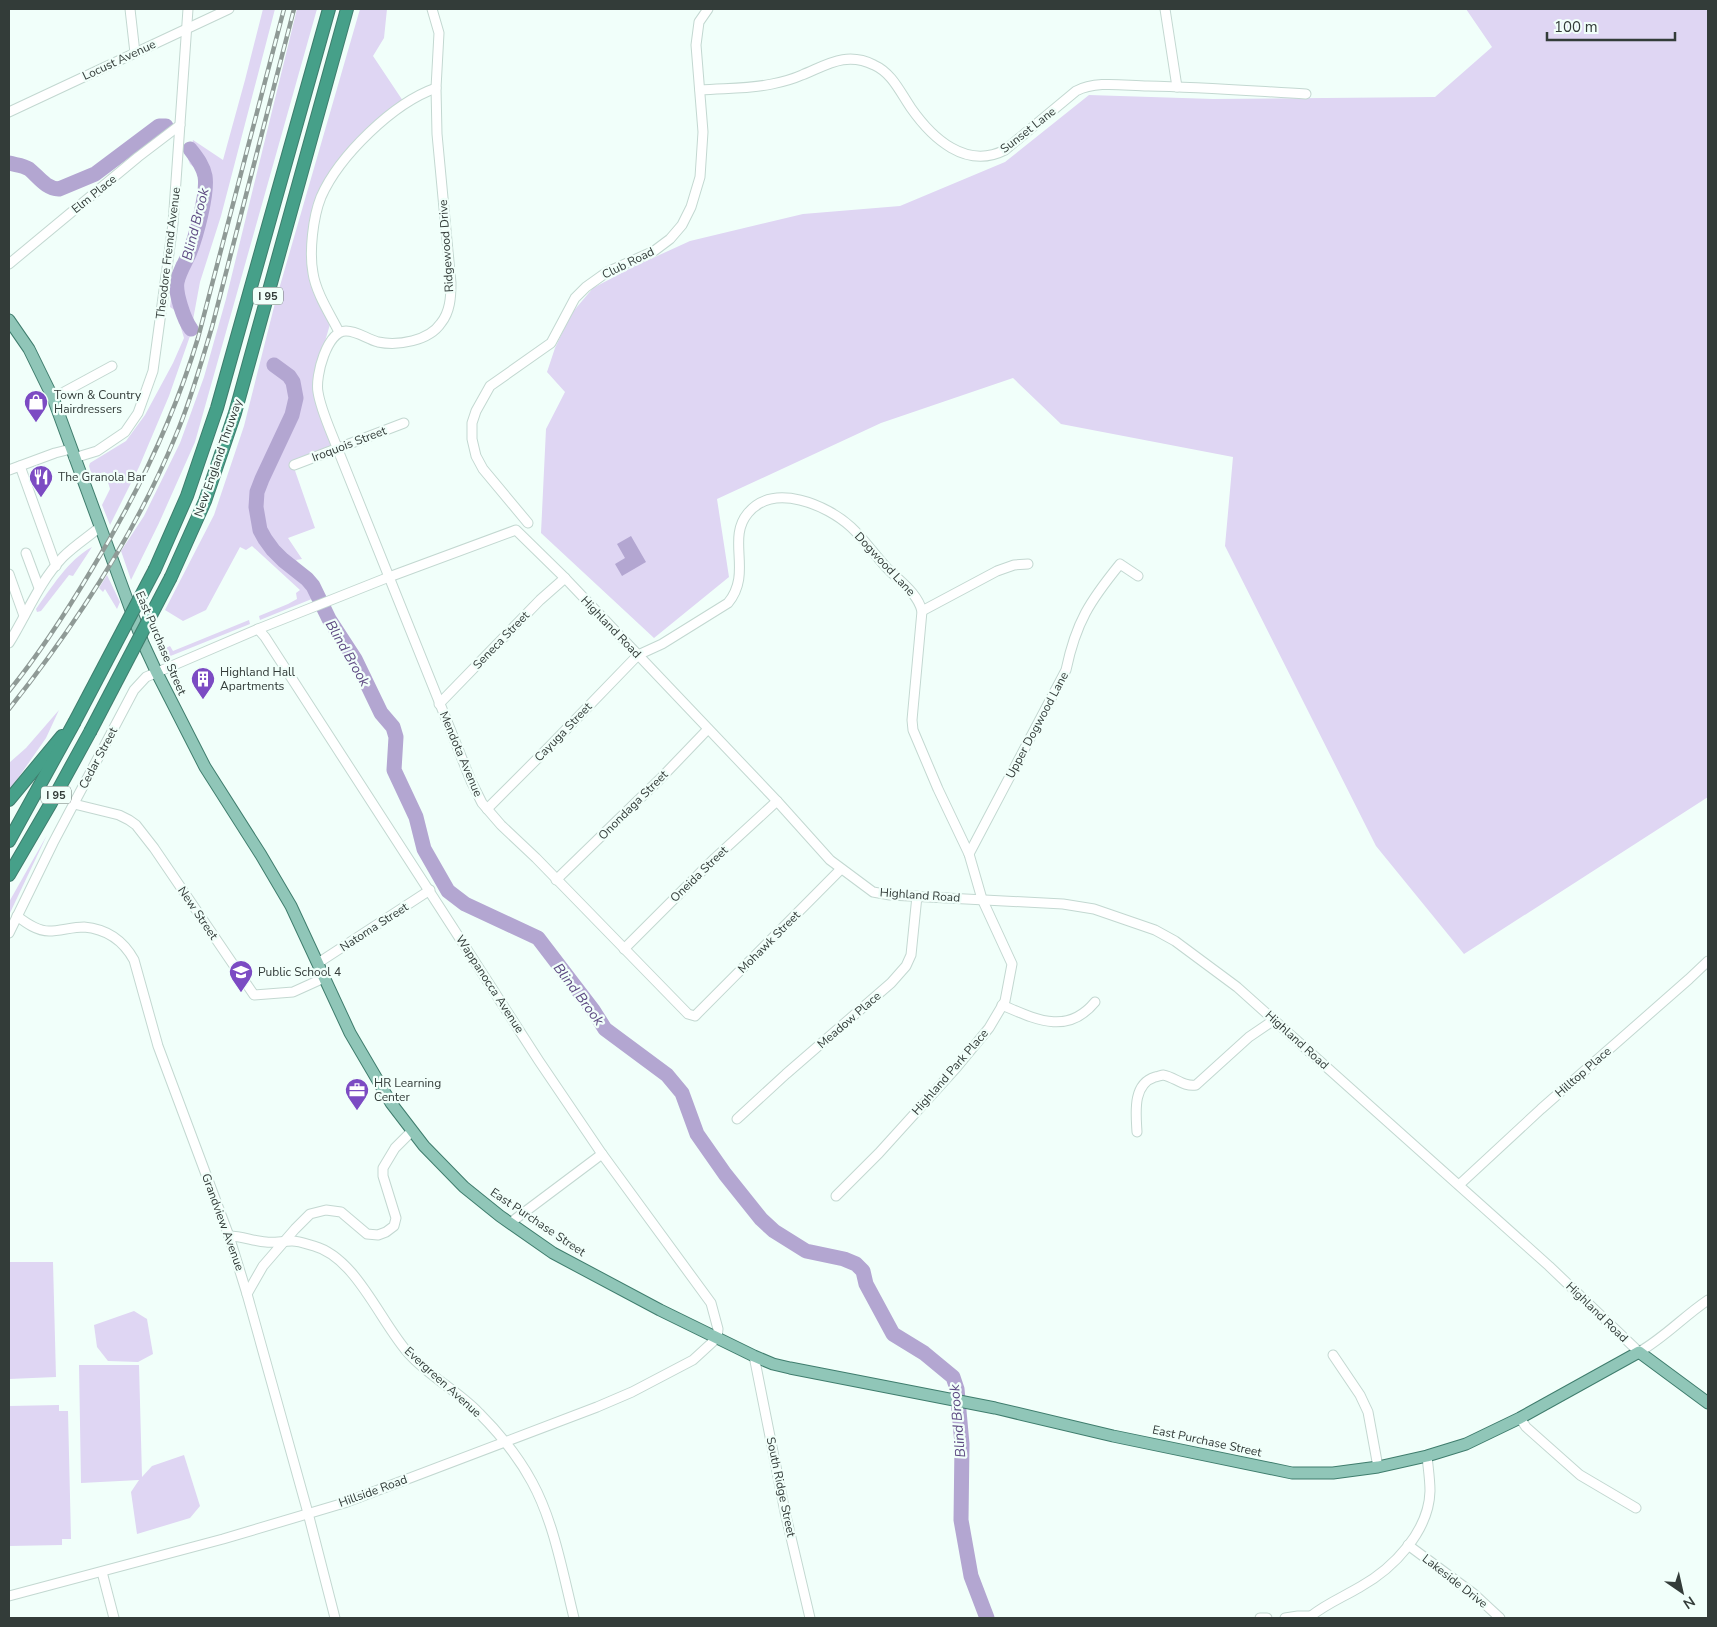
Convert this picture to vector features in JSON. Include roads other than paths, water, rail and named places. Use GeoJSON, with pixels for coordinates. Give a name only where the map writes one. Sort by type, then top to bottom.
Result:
{"type":"FeatureCollection","features":[{"type":"Feature","properties":{"kind":"highway","name":"New England Thruway"},"geometry":{"type":"LineString","coordinates":[[9,841],[155,569],[187,496],[217,408],[328,9]]}},
{"type":"Feature","properties":{"kind":"highway","name":"New England Thruway"},"geometry":{"type":"LineString","coordinates":[[9,875],[48,810],[90,732],[171,577],[205,501],[235,412],[347,9]]}},
{"type":"Feature","properties":{"kind":"highway"},"geometry":{"type":"LineString","coordinates":[[9,800],[43,756],[74,723]]}},
{"type":"Feature","properties":{"kind":"main road","name":"East Purchase Street"},"geometry":{"type":"LineString","coordinates":[[9,320],[29,349],[53,398],[143,642],[156,671],[204,767],[282,889],[301,925],[350,1033],[391,1103],[424,1146],[464,1187],[510,1223],[554,1252],[598,1278],[773,1364],[995,1408],[1113,1436],[1292,1473],[1333,1472],[1378,1467],[1427,1456],[1473,1441],[1520,1418],[1639,1352]]}},
{"type":"Feature","properties":{"kind":"main road"},"geometry":{"type":"LineString","coordinates":[[1639,1352],[1708,1403]]}},
{"type":"Feature","properties":{"kind":"street"},"geometry":{"type":"LineString","coordinates":[[130,9],[135,53]]}},
{"type":"Feature","properties":{"kind":"street","name":"Theodore Fremd Avenue"},"geometry":{"type":"LineString","coordinates":[[9,470],[55,453],[73,454],[97,451],[125,432],[138,413],[148,387],[156,355],[171,238],[188,9]]}},
{"type":"Feature","properties":{"kind":"street","name":"Locust Avenue"},"geometry":{"type":"LineString","coordinates":[[9,112],[228,9]]}},
{"type":"Feature","properties":{"kind":"street","name":"Ridgewood Drive"},"geometry":{"type":"LineString","coordinates":[[339,332],[353,332],[384,343],[408,341],[435,330],[441,325],[448,312],[451,283],[438,153],[436,88],[439,33],[432,9]]}},
{"type":"Feature","properties":{"kind":"street","name":"Club Road"},"geometry":{"type":"LineString","coordinates":[[528,523],[483,469],[476,456],[472,439],[472,423],[476,411],[490,386],[551,343],[575,298],[586,287],[607,272],[654,251],[670,239],[682,226],[691,207],[700,177],[704,132],[696,45],[699,22],[708,9]]}},
{"type":"Feature","properties":{"kind":"street"},"geometry":{"type":"LineString","coordinates":[[1165,9],[1176,87]]}},
{"type":"Feature","properties":{"kind":"street","name":"Sunset Lane"},"geometry":{"type":"LineString","coordinates":[[700,90],[773,84],[800,76],[834,61],[864,61],[884,70],[921,120],[941,140],[951,148],[983,158],[994,156],[1005,150],[1082,88],[1098,85],[1176,87],[1306,94]]}},
{"type":"Feature","properties":{"kind":"street"},"geometry":{"type":"LineString","coordinates":[[338,450],[320,401],[317,385],[327,348],[333,337],[339,332],[312,272],[312,250],[319,203],[340,167],[368,134],[407,104],[436,88]]}},
{"type":"Feature","properties":{"kind":"street","name":"Elm Place"},"geometry":{"type":"LineString","coordinates":[[9,264],[138,157],[180,125]]}},
{"type":"Feature","properties":{"kind":"street"},"geometry":{"type":"LineString","coordinates":[[53,398],[112,366]]}},
{"type":"Feature","properties":{"kind":"street","name":"Iroquois Street"},"geometry":{"type":"LineString","coordinates":[[294,466],[404,423]]}},
{"type":"Feature","properties":{"kind":"street","name":"Mendota Avenue"},"geometry":{"type":"LineString","coordinates":[[338,450],[470,781],[487,809],[688,1014],[695,1016],[697,1014]]}},
{"type":"Feature","properties":{"kind":"street"},"geometry":{"type":"LineString","coordinates":[[20,466],[56,566]]}},
{"type":"Feature","properties":{"kind":"street","name":"Dogwood Lane"},"geometry":{"type":"LineString","coordinates":[[638,655],[662,644],[728,603],[734,595],[739,580],[738,545],[740,528],[752,508],[776,498],[812,504],[829,511],[850,526],[884,565],[915,596],[922,611],[912,713],[913,730],[969,854],[982,899]]}},
{"type":"Feature","properties":{"kind":"street"},"geometry":{"type":"LineString","coordinates":[[9,643],[39,588],[56,566],[74,547],[100,527]]}},
{"type":"Feature","properties":{"kind":"street","name":"Highland Road"},"geometry":{"type":"LineString","coordinates":[[156,671],[389,577],[516,530],[565,578],[777,801],[830,860],[873,892],[890,895],[1063,904],[1094,909],[1155,930],[1175,941],[1237,987],[1549,1266],[1639,1352]]}},
{"type":"Feature","properties":{"kind":"street"},"geometry":{"type":"LineString","coordinates":[[26,553],[39,588]]}},
{"type":"Feature","properties":{"kind":"street"},"geometry":{"type":"LineString","coordinates":[[922,611],[998,571],[1014,565],[1028,564]]}},
{"type":"Feature","properties":{"kind":"street","name":"Upper Dogwood Lane"},"geometry":{"type":"LineString","coordinates":[[969,854],[1066,670],[1083,615],[1098,591],[1120,564],[1138,576]]}},
{"type":"Feature","properties":{"kind":"street"},"geometry":{"type":"LineString","coordinates":[[9,574],[24,616]]}},
{"type":"Feature","properties":{"kind":"street","name":"Seneca Street"},"geometry":{"type":"LineString","coordinates":[[439,704],[540,600],[565,578]]}},
{"type":"Feature","properties":{"kind":"street","name":"Wappanocca Avenue"},"geometry":{"type":"LineString","coordinates":[[258,629],[430,890],[539,1061],[602,1154],[711,1303],[718,1329],[717,1338]]}},
{"type":"Feature","properties":{"kind":"street","name":"Cayuga Street"},"geometry":{"type":"LineString","coordinates":[[487,809],[638,655]]}},
{"type":"Feature","properties":{"kind":"street","name":"Cedar Street"},"geometry":{"type":"LineString","coordinates":[[9,933],[52,844],[134,690],[146,677],[156,671]]}},
{"type":"Feature","properties":{"kind":"street","name":"Onondaga Street"},"geometry":{"type":"LineString","coordinates":[[556,880],[661,778],[708,729]]}},
{"type":"Feature","properties":{"kind":"street","name":"Oneida Street"},"geometry":{"type":"LineString","coordinates":[[624,949],[714,858],[777,801]]}},
{"type":"Feature","properties":{"kind":"street","name":"New Street"},"geometry":{"type":"LineString","coordinates":[[74,804],[119,815],[136,825],[154,848],[254,995],[293,992],[324,978]]}},
{"type":"Feature","properties":{"kind":"street","name":"Mohawk Street"},"geometry":{"type":"LineString","coordinates":[[697,1014],[842,869]]}},
{"type":"Feature","properties":{"kind":"street","name":"Natoma Street"},"geometry":{"type":"LineString","coordinates":[[318,963],[430,890]]}},
{"type":"Feature","properties":{"kind":"street","name":"Meadow Place"},"geometry":{"type":"LineString","coordinates":[[737,1119],[786,1074],[892,983],[906,966],[911,954],[917,896]]}},
{"type":"Feature","properties":{"kind":"street","name":"Highland Park Place"},"geometry":{"type":"LineString","coordinates":[[836,1196],[879,1153],[956,1068],[989,1028],[1004,1001],[1012,964],[982,899]]}},
{"type":"Feature","properties":{"kind":"street","name":"Grandview Avenue"},"geometry":{"type":"LineString","coordinates":[[17,916],[36,928],[47,931],[84,927],[112,934],[128,948],[134,960],[158,1048],[229,1236],[247,1294],[335,1618]]}},
{"type":"Feature","properties":{"kind":"street","name":"Hilltop Place"},"geometry":{"type":"LineString","coordinates":[[1459,1185],[1541,1109],[1708,961]]}},
{"type":"Feature","properties":{"kind":"street"},"geometry":{"type":"LineString","coordinates":[[1002,1005],[1030,1017],[1055,1023],[1072,1019],[1086,1012],[1095,1002]]}},
{"type":"Feature","properties":{"kind":"street"},"geometry":{"type":"LineString","coordinates":[[1138,1132],[1136,1103],[1145,1082],[1162,1075],[1190,1086],[1196,1084],[1249,1037],[1274,1020]]}},
{"type":"Feature","properties":{"kind":"street"},"geometry":{"type":"LineString","coordinates":[[247,1294],[263,1266],[310,1214],[326,1210],[341,1212],[367,1234],[378,1235],[394,1226],[396,1218],[383,1176],[384,1168],[387,1159],[395,1148],[412,1132]]}},
{"type":"Feature","properties":{"kind":"street"},"geometry":{"type":"LineString","coordinates":[[510,1223],[602,1154]]}},
{"type":"Feature","properties":{"kind":"street","name":"Evergreen Avenue"},"geometry":{"type":"LineString","coordinates":[[229,1236],[240,1236],[266,1242],[295,1241],[317,1246],[345,1266],[372,1300],[391,1331],[410,1355],[443,1384],[466,1400],[505,1442],[520,1462],[543,1506],[574,1618]]}},
{"type":"Feature","properties":{"kind":"street"},"geometry":{"type":"LineString","coordinates":[[1639,1352],[1654,1344],[1685,1316],[1708,1300]]}},
{"type":"Feature","properties":{"kind":"street","name":"Hillside Road"},"geometry":{"type":"LineString","coordinates":[[9,1596],[223,1539],[344,1503],[632,1392],[693,1360],[717,1338]]}},
{"type":"Feature","properties":{"kind":"street"},"geometry":{"type":"LineString","coordinates":[[1333,1355],[1360,1395],[1368,1412],[1378,1467]]}},
{"type":"Feature","properties":{"kind":"street","name":"South Ridge Street"},"geometry":{"type":"LineString","coordinates":[[754,1356],[785,1512],[810,1618]]}},
{"type":"Feature","properties":{"kind":"street"},"geometry":{"type":"LineString","coordinates":[[1520,1418],[1526,1427],[1580,1475],[1636,1508]]}},
{"type":"Feature","properties":{"kind":"street"},"geometry":{"type":"LineString","coordinates":[[1284,1618],[1310,1617],[1321,1608],[1380,1574],[1395,1561],[1419,1529],[1427,1509],[1430,1491],[1427,1456]]}},
{"type":"Feature","properties":{"kind":"street","name":"Lakeside Drive"},"geometry":{"type":"LineString","coordinates":[[1408,1544],[1474,1594],[1500,1618]]}},
{"type":"Feature","properties":{"kind":"street"},"geometry":{"type":"LineString","coordinates":[[102,1572],[114,1618]]}},
{"type":"Feature","properties":{"kind":"waterway","name":"Blind Brook"},"geometry":{"type":"LineString","coordinates":[[9,163],[29,169],[50,187],[59,189],[95,174],[159,126],[166,126]]}},
{"type":"Feature","properties":{"kind":"waterway","name":"Blind Brook"},"geometry":{"type":"LineString","coordinates":[[190,149],[203,168],[205,176],[205,193],[201,215],[189,254],[177,282],[177,293],[191,329]]}},
{"type":"Feature","properties":{"kind":"waterway","name":"Blind Brook"},"geometry":{"type":"LineString","coordinates":[[274,365],[289,376],[293,382],[296,398],[292,415],[257,492],[256,507],[260,530],[273,550],[313,586],[329,619],[355,659],[381,713],[393,727],[396,737],[394,770],[416,817],[424,849],[448,891],[465,904],[538,938],[593,1010],[605,1029],[667,1075],[682,1093],[697,1134],[725,1174],[761,1219],[774,1231],[806,1251],[844,1259],[856,1264],[863,1271],[866,1284],[893,1334],[924,1353],[953,1377],[957,1389],[962,1444],[961,1520],[971,1576],[987,1618]]}},
{"type":"Feature","properties":{"kind":"railway"},"geometry":{"type":"LineString","coordinates":[[9,691],[53,632],[108,541],[139,485],[177,399],[198,338],[284,9]]}},
{"type":"Feature","properties":{"kind":"railway"},"geometry":{"type":"LineString","coordinates":[[9,709],[80,612],[123,543],[160,472],[181,422],[196,381],[212,327],[294,9]]}},
{"type":"Feature","properties":{"kind":"place","name":"Town & Country Hairdressers"},"geometry":{"type":"Point","coordinates":[36,423]}},
{"type":"Feature","properties":{"kind":"place","name":"The Granola Bar"},"geometry":{"type":"Point","coordinates":[41,498]}},
{"type":"Feature","properties":{"kind":"place","name":"Highland Hall Apartments"},"geometry":{"type":"Point","coordinates":[203,700]}},
{"type":"Feature","properties":{"kind":"place","name":"Public School 4"},"geometry":{"type":"Point","coordinates":[241,993]}},
{"type":"Feature","properties":{"kind":"place","name":"HR Learning Center"},"geometry":{"type":"Point","coordinates":[357,1111]}}]}
